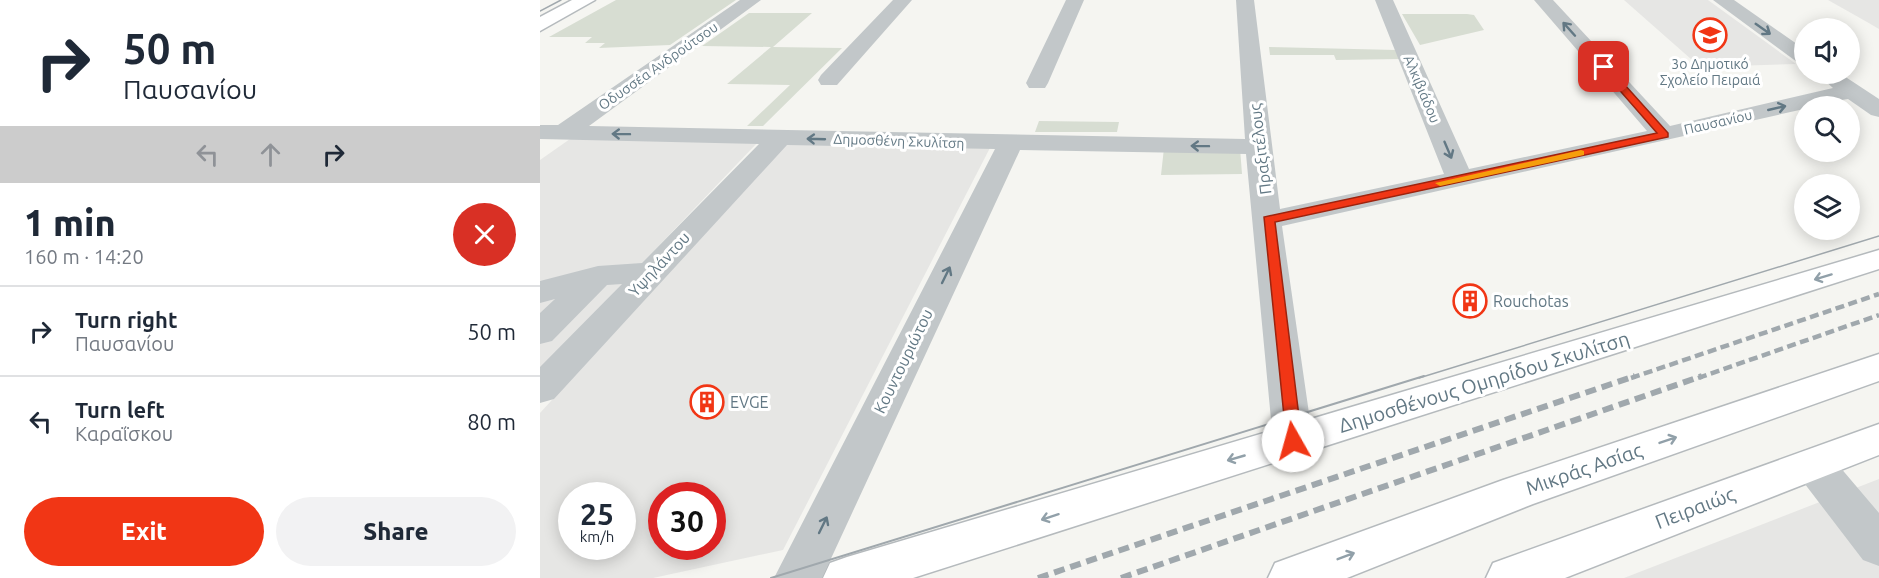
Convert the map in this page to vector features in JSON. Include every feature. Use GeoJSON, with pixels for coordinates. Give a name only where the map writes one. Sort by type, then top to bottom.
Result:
{"type":"FeatureCollection","features":[{"type":"Feature","properties":{"kind":"main road"},"geometry":{"type":"LineString","coordinates":[[540,25],[586,0]]}},
{"type":"Feature","properties":{"kind":"main road","name":"Δημοσθένους Ομηρίδου Σκυλίτση"},"geometry":{"type":"LineString","coordinates":[[847,578],[1879,259]]}},
{"type":"Feature","properties":{"kind":"main road","name":"Μικράς Ασίας"},"geometry":{"type":"LineString","coordinates":[[1292,578],[1518,492],[1863,373]]}},
{"type":"Feature","properties":{"kind":"main road","name":"Πειραιώς"},"geometry":{"type":"LineString","coordinates":[[1510,578],[1879,439]]}},
{"type":"Feature","properties":{"kind":"street","name":"Οδυσσέα Ανδρούτσου"},"geometry":{"type":"LineString","coordinates":[[552,132],[752,0]]}},
{"type":"Feature","properties":{"kind":"street"},"geometry":{"type":"LineString","coordinates":[[829,80],[903,0]]}},
{"type":"Feature","properties":{"kind":"street"},"geometry":{"type":"LineString","coordinates":[[1037,83],[1075,0]]}},
{"type":"Feature","properties":{"kind":"street","name":"Πραξιτέλους"},"geometry":{"type":"LineString","coordinates":[[1245,0],[1258,147],[1269,220],[1293,441]]}},
{"type":"Feature","properties":{"kind":"street","name":"Αλκιβιάδου"},"geometry":{"type":"LineString","coordinates":[[1384,0],[1460,179]]}},
{"type":"Feature","properties":{"kind":"street"},"geometry":{"type":"LineString","coordinates":[[1543,0],[1664,135]]}},
{"type":"Feature","properties":{"kind":"street"},"geometry":{"type":"LineString","coordinates":[[1722,0],[1794,51]]}},
{"type":"Feature","properties":{"kind":"street"},"geometry":{"type":"LineString","coordinates":[[1841,84],[1879,110]]}},
{"type":"Feature","properties":{"kind":"street","name":"Παυσανίου"},"geometry":{"type":"LineString","coordinates":[[1269,220],[1664,135],[1851,91]]}},
{"type":"Feature","properties":{"kind":"street","name":"Δημοσθένη Σκυλίτση"},"geometry":{"type":"LineString","coordinates":[[552,132],[1010,144],[1258,147]]}},
{"type":"Feature","properties":{"kind":"street","name":"Υψηλάντου"},"geometry":{"type":"LineString","coordinates":[[540,390],[779,138]]}},
{"type":"Feature","properties":{"kind":"street","name":"Κουντουριώτου"},"geometry":{"type":"LineString","coordinates":[[798,578],[1010,144]]}},
{"type":"Feature","properties":{"kind":"street"},"geometry":{"type":"LineString","coordinates":[[540,293],[559,285],[599,275],[652,272]]}},
{"type":"Feature","properties":{"kind":"street"},"geometry":{"type":"LineString","coordinates":[[540,333],[599,275]]}},
{"type":"Feature","properties":{"kind":"street"},"geometry":{"type":"LineString","coordinates":[[1813,464],[1879,546]]}},
{"type":"Feature","properties":{"kind":"shaded area"},"geometry":{"type":"Polygon","coordinates":[[[616,0],[736,0],[670,45],[599,48],[605,43],[585,43],[592,37],[549,37],[616,0]]]}},
{"type":"Feature","properties":{"kind":"shaded area","name":"3ο Δημοτικό Σχολείο Πειραιά"},"geometry":{"type":"Polygon","coordinates":[[[1624,0],[1708,0],[1794,63],[1700,67],[1624,0]]]}},
{"type":"Feature","properties":{"kind":"shaded area"},"geometry":{"type":"Polygon","coordinates":[[[1828,0],[1879,0],[1879,29],[1828,0]]]}},
{"type":"Feature","properties":{"kind":"shaded area"},"geometry":{"type":"Polygon","coordinates":[[[749,13],[812,13],[773,47],[842,48],[763,126],[747,126],[790,85],[727,84],[771,47],[702,46],[749,13]]]}},
{"type":"Feature","properties":{"kind":"shaded area"},"geometry":{"type":"Polygon","coordinates":[[[1402,14],[1474,15],[1484,30],[1420,45],[1402,14]]]}},
{"type":"Feature","properties":{"kind":"shaded area"},"geometry":{"type":"Polygon","coordinates":[[[1269,47],[1396,50],[1400,59],[1336,60],[1334,55],[1270,55],[1269,47]]]}},
{"type":"Feature","properties":{"kind":"shaded area"},"geometry":{"type":"Polygon","coordinates":[[[1039,121],[1119,122],[1117,132],[1035,132],[1039,121]]]}},
{"type":"Feature","properties":{"kind":"shaded area"},"geometry":{"type":"Polygon","coordinates":[[[570,139],[759,141],[540,370],[540,160],[570,139]]]}},
{"type":"Feature","properties":{"kind":"shaded area","name":"EVGE"},"geometry":{"type":"Polygon","coordinates":[[[790,140],[993,142],[783,550],[653,578],[540,578],[540,413],[790,140]]]}},
{"type":"Feature","properties":{"kind":"shaded area"},"geometry":{"type":"Polygon","coordinates":[[[1164,148],[1240,148],[1242,174],[1161,175],[1164,148]]]}},
{"type":"Feature","properties":{"kind":"shaded area"},"geometry":{"type":"Polygon","coordinates":[[[1879,479],[1879,578],[1624,578],[1879,479]]]}},
{"type":"Feature","properties":{"kind":"tram line"},"geometry":{"type":"LineString","coordinates":[[540,11],[561,0]]}},
{"type":"Feature","properties":{"kind":"tram line"},"geometry":{"type":"LineString","coordinates":[[1419,378],[1879,236]]}},
{"type":"Feature","properties":{"kind":"tram line"},"geometry":{"type":"LineString","coordinates":[[771,578],[1424,376]]}},
{"type":"Feature","properties":{"kind":"railway"},"geometry":{"type":"LineString","coordinates":[[1631,378],[1879,294]]}},
{"type":"Feature","properties":{"kind":"railway"},"geometry":{"type":"LineString","coordinates":[[1698,378],[1879,315]]}},
{"type":"Feature","properties":{"kind":"railway"},"geometry":{"type":"LineString","coordinates":[[1038,578],[1635,376]]}},
{"type":"Feature","properties":{"kind":"railway"},"geometry":{"type":"LineString","coordinates":[[1121,578],[1702,376]]}},
{"type":"Feature","properties":{"kind":"slow traffic"},"geometry":{"type":"LineString","coordinates":[[1440,183],[1581,153]]}},
{"type":"Feature","properties":{"kind":"place","name":"3ο Δημοτικό Σχολείο Πειραιά"},"geometry":{"type":"Point","coordinates":[1710,35]}},
{"type":"Feature","properties":{"kind":"place","name":"Rouchotas"},"geometry":{"type":"Point","coordinates":[1470,301]}},
{"type":"Feature","properties":{"kind":"place","name":"EVGE"},"geometry":{"type":"Point","coordinates":[707,402]}},
{"type":"Feature","properties":{"kind":"route"},"geometry":{"type":"LineString","coordinates":[[1293,441],[1269,220],[1664,135],[1604,67]]}}]}
